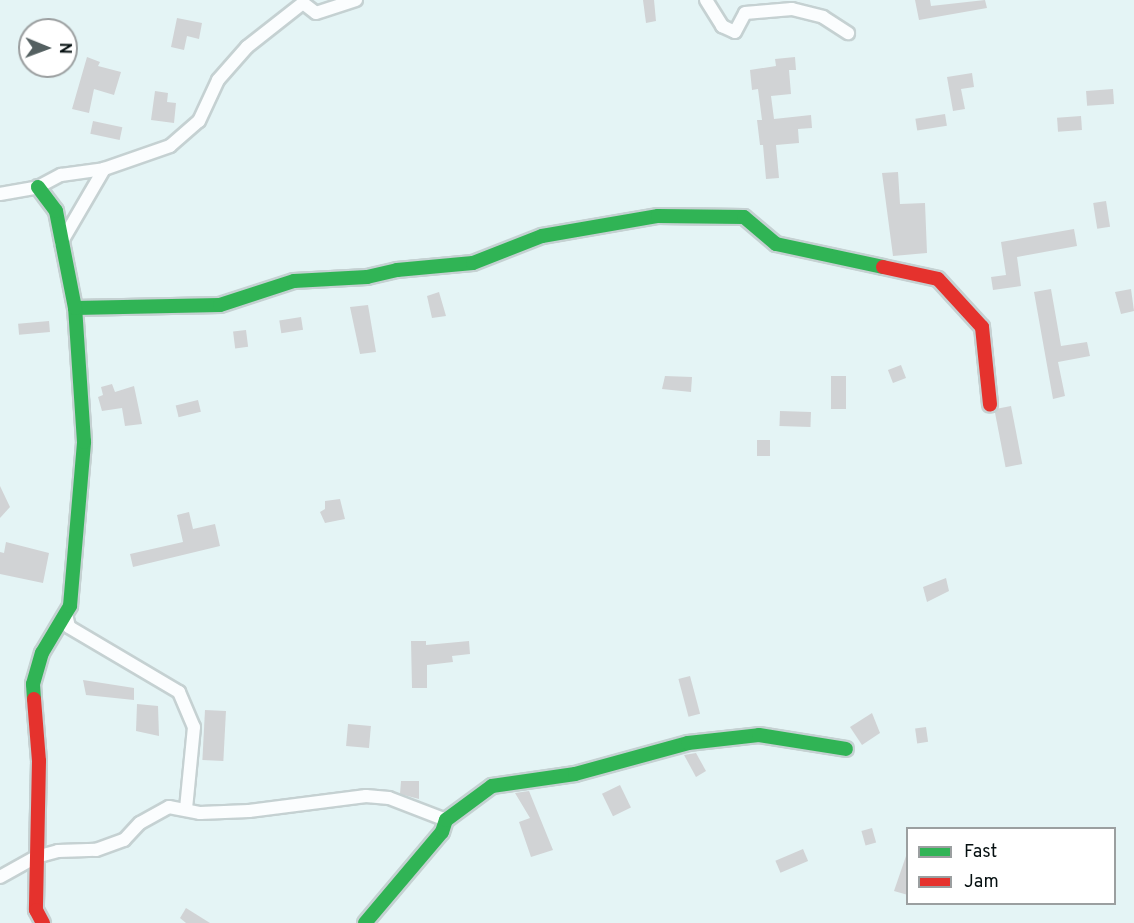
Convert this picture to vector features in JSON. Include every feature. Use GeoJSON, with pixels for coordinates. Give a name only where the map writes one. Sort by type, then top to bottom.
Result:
{"type":"FeatureCollection","features":[{"type":"Feature","properties":{"kind":"street"},"geometry":{"type":"LineString","coordinates":[[0,194],[38,187],[61,175],[104,169],[170,146],[200,121],[218,80],[247,47],[300,1],[316,13],[356,0]]}},
{"type":"Feature","properties":{"kind":"street"},"geometry":{"type":"LineString","coordinates":[[706,0],[722,27],[735,32],[745,13],[792,9],[823,17],[848,33]]}},
{"type":"Feature","properties":{"kind":"street"},"geometry":{"type":"LineString","coordinates":[[60,245],[104,169]]}},
{"type":"Feature","properties":{"kind":"street"},"geometry":{"type":"LineString","coordinates":[[38,187],[56,211],[60,245],[75,308],[84,442],[70,606],[42,653],[33,684],[39,760],[36,910],[43,923]]}},
{"type":"Feature","properties":{"kind":"street"},"geometry":{"type":"LineString","coordinates":[[75,308],[220,305],[294,281],[367,277],[397,270],[473,263],[526,245],[542,236],[584,226],[658,216],[744,217],[776,244],[939,279],[982,327],[990,405]]}},
{"type":"Feature","properties":{"kind":"street"},"geometry":{"type":"LineString","coordinates":[[66,614],[69,627],[179,692],[194,727],[186,809]]}},
{"type":"Feature","properties":{"kind":"street"},"geometry":{"type":"LineString","coordinates":[[365,923],[442,832],[446,820],[492,786],[575,774],[688,743],[759,735],[846,749]]}},
{"type":"Feature","properties":{"kind":"street"},"geometry":{"type":"LineString","coordinates":[[0,876],[36,857],[58,851],[96,850],[124,840],[159,809],[186,809],[200,813],[249,811],[366,796],[389,798],[446,820]]}},
{"type":"Feature","properties":{"kind":"building"},"geometry":{"type":"Polygon","coordinates":[[[643,0],[654,0],[656,21],[646,23],[643,0]]]}},
{"type":"Feature","properties":{"kind":"building"},"geometry":{"type":"Polygon","coordinates":[[[915,0],[930,0],[931,6],[985,0],[987,8],[919,20],[915,0]]]}},
{"type":"Feature","properties":{"kind":"building"},"geometry":{"type":"Polygon","coordinates":[[[177,18],[202,23],[199,39],[187,36],[184,50],[171,47],[177,18]]]}},
{"type":"Feature","properties":{"kind":"building"},"geometry":{"type":"Polygon","coordinates":[[[87,57],[100,62],[98,66],[121,72],[114,95],[94,89],[89,113],[72,109],[87,57]]]}},
{"type":"Feature","properties":{"kind":"building"},"geometry":{"type":"Polygon","coordinates":[[[795,57],[796,70],[789,70],[791,94],[771,96],[774,119],[811,115],[812,128],[798,129],[799,143],[776,145],[779,178],[766,179],[763,145],[760,145],[757,120],[762,120],[758,89],[752,90],[750,70],[776,66],[775,59],[795,57]]]}},
{"type":"Feature","properties":{"kind":"building"},"geometry":{"type":"Polygon","coordinates":[[[972,73],[974,87],[961,89],[965,109],[953,111],[947,77],[972,73]]]}},
{"type":"Feature","properties":{"kind":"building"},"geometry":{"type":"Polygon","coordinates":[[[1113,89],[1114,104],[1087,106],[1086,91],[1113,89]]]}},
{"type":"Feature","properties":{"kind":"building"},"geometry":{"type":"Polygon","coordinates":[[[155,91],[168,93],[167,102],[176,103],[174,123],[151,120],[155,91]]]}},
{"type":"Feature","properties":{"kind":"building"},"geometry":{"type":"Polygon","coordinates":[[[945,114],[947,126],[917,131],[915,119],[945,114]]]}},
{"type":"Feature","properties":{"kind":"building"},"geometry":{"type":"Polygon","coordinates":[[[1081,116],[1082,130],[1058,132],[1057,118],[1081,116]]]}},
{"type":"Feature","properties":{"kind":"building"},"geometry":{"type":"Polygon","coordinates":[[[93,121],[122,127],[120,140],[90,134],[93,121]]]}},
{"type":"Feature","properties":{"kind":"building"},"geometry":{"type":"Polygon","coordinates":[[[898,172],[900,204],[925,203],[927,253],[893,256],[882,173],[898,172]]]}},
{"type":"Feature","properties":{"kind":"building"},"geometry":{"type":"Polygon","coordinates":[[[1106,201],[1110,227],[1097,229],[1093,203],[1106,201]]]}},
{"type":"Feature","properties":{"kind":"building"},"geometry":{"type":"Polygon","coordinates":[[[1074,229],[1077,246],[1017,257],[1021,286],[993,290],[991,277],[1006,275],[1001,242],[1074,229]]]}},
{"type":"Feature","properties":{"kind":"building"},"geometry":{"type":"Polygon","coordinates":[[[1051,289],[1061,346],[1087,342],[1090,356],[1058,362],[1065,396],[1053,399],[1034,292],[1051,289]]]}},
{"type":"Feature","properties":{"kind":"building"},"geometry":{"type":"Polygon","coordinates":[[[1131,289],[1134,311],[1121,314],[1115,292],[1131,289]]]}},
{"type":"Feature","properties":{"kind":"building"},"geometry":{"type":"Polygon","coordinates":[[[439,292],[446,316],[432,318],[427,296],[439,292]]]}},
{"type":"Feature","properties":{"kind":"building"},"geometry":{"type":"Polygon","coordinates":[[[368,305],[376,352],[360,354],[350,307],[368,305]]]}},
{"type":"Feature","properties":{"kind":"building"},"geometry":{"type":"Polygon","coordinates":[[[301,317],[303,330],[281,333],[279,320],[301,317]]]}},
{"type":"Feature","properties":{"kind":"building"},"geometry":{"type":"Polygon","coordinates":[[[49,321],[50,332],[19,335],[18,324],[49,321]]]}},
{"type":"Feature","properties":{"kind":"building"},"geometry":{"type":"Polygon","coordinates":[[[246,330],[248,347],[235,348],[233,332],[246,330]]]}},
{"type":"Feature","properties":{"kind":"building"},"geometry":{"type":"Polygon","coordinates":[[[901,365],[906,378],[893,383],[888,370],[901,365]]]}},
{"type":"Feature","properties":{"kind":"building"},"geometry":{"type":"Polygon","coordinates":[[[665,376],[692,377],[691,392],[662,389],[665,376]]]}},
{"type":"Feature","properties":{"kind":"building"},"geometry":{"type":"Polygon","coordinates":[[[831,376],[846,376],[846,409],[831,409],[831,376]]]}},
{"type":"Feature","properties":{"kind":"building"},"geometry":{"type":"Polygon","coordinates":[[[112,384],[115,392],[134,386],[142,424],[125,426],[122,408],[102,411],[98,397],[103,395],[101,387],[112,384]]]}},
{"type":"Feature","properties":{"kind":"building"},"geometry":{"type":"Polygon","coordinates":[[[198,400],[201,412],[179,417],[176,406],[198,400]]]}},
{"type":"Feature","properties":{"kind":"building"},"geometry":{"type":"Polygon","coordinates":[[[1011,406],[1022,464],[1006,467],[994,409],[1011,406]]]}},
{"type":"Feature","properties":{"kind":"building"},"geometry":{"type":"Polygon","coordinates":[[[780,411],[811,412],[810,427],[779,426],[780,411]]]}},
{"type":"Feature","properties":{"kind":"building"},"geometry":{"type":"Polygon","coordinates":[[[757,440],[770,440],[770,456],[757,456],[757,440]]]}},
{"type":"Feature","properties":{"kind":"building"},"geometry":{"type":"Polygon","coordinates":[[[0,486],[10,507],[0,518],[0,486]]]}},
{"type":"Feature","properties":{"kind":"building"},"geometry":{"type":"Polygon","coordinates":[[[340,499],[345,519],[325,523],[320,512],[325,509],[325,501],[340,499]]]}},
{"type":"Feature","properties":{"kind":"building"},"geometry":{"type":"Polygon","coordinates":[[[189,512],[193,529],[215,524],[220,546],[133,567],[130,554],[183,542],[177,515],[189,512]]]}},
{"type":"Feature","properties":{"kind":"building"},"geometry":{"type":"Polygon","coordinates":[[[6,542],[49,553],[43,583],[0,574],[0,552],[4,553],[6,542]]]}},
{"type":"Feature","properties":{"kind":"building"},"geometry":{"type":"Polygon","coordinates":[[[946,578],[949,591],[927,602],[923,587],[946,578]]]}},
{"type":"Feature","properties":{"kind":"building"},"geometry":{"type":"Polygon","coordinates":[[[411,641],[426,641],[426,645],[469,641],[470,654],[452,656],[453,662],[427,665],[427,688],[412,688],[411,641]]]}},
{"type":"Feature","properties":{"kind":"building"},"geometry":{"type":"Polygon","coordinates":[[[690,676],[700,714],[689,717],[678,679],[690,676]]]}},
{"type":"Feature","properties":{"kind":"building"},"geometry":{"type":"Polygon","coordinates":[[[83,680],[134,688],[134,700],[86,695],[83,680]]]}},
{"type":"Feature","properties":{"kind":"building"},"geometry":{"type":"Polygon","coordinates":[[[137,704],[158,706],[159,736],[136,731],[137,704]]]}},
{"type":"Feature","properties":{"kind":"building"},"geometry":{"type":"Polygon","coordinates":[[[205,710],[226,711],[223,761],[202,760],[205,710]]]}},
{"type":"Feature","properties":{"kind":"building"},"geometry":{"type":"Polygon","coordinates":[[[872,713],[880,733],[862,745],[850,727],[872,713]]]}},
{"type":"Feature","properties":{"kind":"building"},"geometry":{"type":"Polygon","coordinates":[[[348,724],[371,726],[369,748],[346,746],[348,724]]]}},
{"type":"Feature","properties":{"kind":"building"},"geometry":{"type":"Polygon","coordinates":[[[926,727],[928,742],[917,743],[915,729],[926,727]]]}},
{"type":"Feature","properties":{"kind":"building"},"geometry":{"type":"Polygon","coordinates":[[[696,753],[706,771],[696,777],[684,755],[696,753]]]}},
{"type":"Feature","properties":{"kind":"building"},"geometry":{"type":"Polygon","coordinates":[[[401,781],[419,781],[419,799],[400,794],[401,781]]]}},
{"type":"Feature","properties":{"kind":"building"},"geometry":{"type":"Polygon","coordinates":[[[620,785],[631,807],[613,816],[602,794],[620,785]]]}},
{"type":"Feature","properties":{"kind":"building"},"geometry":{"type":"Polygon","coordinates":[[[529,791],[553,850],[531,857],[519,822],[530,818],[515,793],[529,791]]]}},
{"type":"Feature","properties":{"kind":"building"},"geometry":{"type":"Polygon","coordinates":[[[872,828],[876,842],[866,845],[861,831],[872,828]]]}},
{"type":"Feature","properties":{"kind":"building"},"geometry":{"type":"Polygon","coordinates":[[[803,849],[808,861],[780,873],[775,861],[803,849]]]}},
{"type":"Feature","properties":{"kind":"building"},"geometry":{"type":"Polygon","coordinates":[[[906,856],[906,894],[894,891],[906,856]]]}},
{"type":"Feature","properties":{"kind":"building"},"geometry":{"type":"Polygon","coordinates":[[[186,908],[210,923],[186,923],[180,918],[186,908]]]}},
{"type":"Feature","properties":{"kind":"traffic: fast"},"geometry":{"type":"LineString","coordinates":[[34,699],[33,684],[42,653],[70,606],[84,442],[75,308],[56,211],[38,187]]}},
{"type":"Feature","properties":{"kind":"traffic: fast"},"geometry":{"type":"LineString","coordinates":[[75,308],[220,305],[294,281],[367,277],[397,270],[473,263],[542,236],[658,216],[744,217],[776,244],[883,267]]}},
{"type":"Feature","properties":{"kind":"traffic: fast"},"geometry":{"type":"LineString","coordinates":[[365,923],[442,832],[446,820],[492,786],[575,774],[688,743],[759,735],[846,749]]}},
{"type":"Feature","properties":{"kind":"traffic: jam"},"geometry":{"type":"LineString","coordinates":[[883,267],[938,279],[982,327],[990,405]]}},
{"type":"Feature","properties":{"kind":"traffic: jam"},"geometry":{"type":"LineString","coordinates":[[34,699],[39,761],[36,910],[43,923]]}}]}
